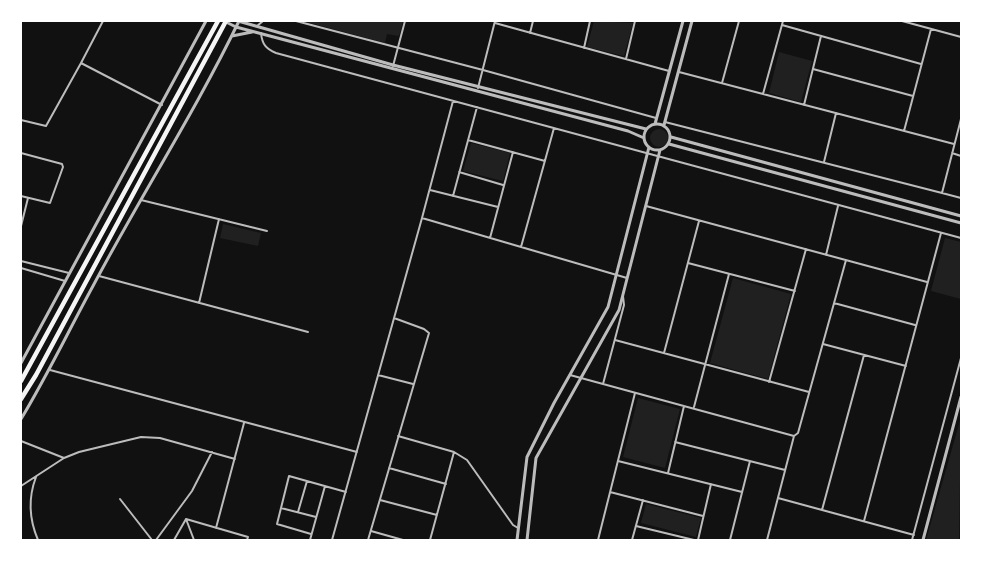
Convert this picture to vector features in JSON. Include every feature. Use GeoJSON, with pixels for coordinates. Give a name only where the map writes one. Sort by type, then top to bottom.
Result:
{"type":"FeatureCollection","features":[{"type":"Feature","properties":{"kind":"highway"},"geometry":{"type":"LineString","coordinates":[[21,381],[218,21]]}},
{"type":"Feature","properties":{"kind":"highway"},"geometry":{"type":"LineString","coordinates":[[21,399],[225,21]]}},
{"type":"Feature","properties":{"kind":"street"},"geometry":{"type":"LineString","coordinates":[[21,120],[46,126],[103,21]]}},
{"type":"Feature","properties":{"kind":"street"},"geometry":{"type":"LineString","coordinates":[[21,363],[206,21]]}},
{"type":"Feature","properties":{"kind":"street"},"geometry":{"type":"LineString","coordinates":[[225,21],[254,32],[393,67],[479,85],[646,129],[655,124],[665,124],[961,198]]}},
{"type":"Feature","properties":{"kind":"street"},"geometry":{"type":"LineString","coordinates":[[21,419],[50,370],[239,21],[477,91],[628,131],[644,138],[649,147],[660,150]]}},
{"type":"Feature","properties":{"kind":"street"},"geometry":{"type":"LineString","coordinates":[[257,26],[263,21]]}},
{"type":"Feature","properties":{"kind":"street"},"geometry":{"type":"LineString","coordinates":[[296,21],[657,118]]}},
{"type":"Feature","properties":{"kind":"street"},"geometry":{"type":"LineString","coordinates":[[393,67],[405,21]]}},
{"type":"Feature","properties":{"kind":"street"},"geometry":{"type":"LineString","coordinates":[[530,33],[533,21]]}},
{"type":"Feature","properties":{"kind":"street"},"geometry":{"type":"LineString","coordinates":[[584,48],[590,21]]}},
{"type":"Feature","properties":{"kind":"street"},"geometry":{"type":"LineString","coordinates":[[626,59],[635,21]]}},
{"type":"Feature","properties":{"kind":"street"},"geometry":{"type":"LineString","coordinates":[[655,124],[683,21]]}},
{"type":"Feature","properties":{"kind":"street"},"geometry":{"type":"LineString","coordinates":[[527,540],[536,458],[618,310],[660,150],[669,144],[671,137],[665,124],[692,21]]}},
{"type":"Feature","properties":{"kind":"street"},"geometry":{"type":"LineString","coordinates":[[722,83],[739,21]]}},
{"type":"Feature","properties":{"kind":"street"},"geometry":{"type":"LineString","coordinates":[[902,21],[961,37]]}},
{"type":"Feature","properties":{"kind":"street"},"geometry":{"type":"LineString","coordinates":[[921,26],[922,21]]}},
{"type":"Feature","properties":{"kind":"street"},"geometry":{"type":"LineString","coordinates":[[477,91],[495,22],[669,71]]}},
{"type":"Feature","properties":{"kind":"street"},"geometry":{"type":"LineString","coordinates":[[763,94],[782,23],[921,64]]}},
{"type":"Feature","properties":{"kind":"street"},"geometry":{"type":"LineString","coordinates":[[904,131],[931,28]]}},
{"type":"Feature","properties":{"kind":"street"},"geometry":{"type":"LineString","coordinates":[[231,36],[254,32]]}},
{"type":"Feature","properties":{"kind":"street"},"geometry":{"type":"LineString","coordinates":[[261,33],[264,45],[269,50],[961,238]]}},
{"type":"Feature","properties":{"kind":"street"},"geometry":{"type":"LineString","coordinates":[[804,105],[821,36]]}},
{"type":"Feature","properties":{"kind":"street"},"geometry":{"type":"LineString","coordinates":[[81,63],[162,105]]}},
{"type":"Feature","properties":{"kind":"street"},"geometry":{"type":"LineString","coordinates":[[813,69],[913,96]]}},
{"type":"Feature","properties":{"kind":"street"},"geometry":{"type":"LineString","coordinates":[[679,72],[954,144]]}},
{"type":"Feature","properties":{"kind":"street"},"geometry":{"type":"LineString","coordinates":[[332,540],[453,100]]}},
{"type":"Feature","properties":{"kind":"street"},"geometry":{"type":"LineString","coordinates":[[453,196],[477,107]]}},
{"type":"Feature","properties":{"kind":"street"},"geometry":{"type":"LineString","coordinates":[[824,162],[836,113]]}},
{"type":"Feature","properties":{"kind":"street"},"geometry":{"type":"LineString","coordinates":[[942,193],[961,119]]}},
{"type":"Feature","properties":{"kind":"street"},"geometry":{"type":"LineString","coordinates":[[521,247],[554,128]]}},
{"type":"Feature","properties":{"kind":"street"},"geometry":{"type":"LineString","coordinates":[[644,138],[646,129]]}},
{"type":"Feature","properties":{"kind":"street"},"geometry":{"type":"LineString","coordinates":[[671,137],[961,216]]}},
{"type":"Feature","properties":{"kind":"street"},"geometry":{"type":"LineString","coordinates":[[468,140],[545,161]]}},
{"type":"Feature","properties":{"kind":"street"},"geometry":{"type":"LineString","coordinates":[[669,144],[961,223]]}},
{"type":"Feature","properties":{"kind":"street"},"geometry":{"type":"LineString","coordinates":[[517,540],[526,457],[608,307],[649,147]]}},
{"type":"Feature","properties":{"kind":"street"},"geometry":{"type":"LineString","coordinates":[[490,238],[513,152]]}},
{"type":"Feature","properties":{"kind":"street"},"geometry":{"type":"LineString","coordinates":[[21,153],[63,166],[50,203],[21,196]]}},
{"type":"Feature","properties":{"kind":"street"},"geometry":{"type":"LineString","coordinates":[[952,153],[961,156]]}},
{"type":"Feature","properties":{"kind":"street"},"geometry":{"type":"LineString","coordinates":[[459,172],[504,185]]}},
{"type":"Feature","properties":{"kind":"street"},"geometry":{"type":"LineString","coordinates":[[430,190],[498,207]]}},
{"type":"Feature","properties":{"kind":"street"},"geometry":{"type":"LineString","coordinates":[[21,226],[28,198]]}},
{"type":"Feature","properties":{"kind":"street"},"geometry":{"type":"LineString","coordinates":[[141,200],[267,231]]}},
{"type":"Feature","properties":{"kind":"street"},"geometry":{"type":"LineString","coordinates":[[646,206],[928,282]]}},
{"type":"Feature","properties":{"kind":"street"},"geometry":{"type":"LineString","coordinates":[[826,255],[838,206]]}},
{"type":"Feature","properties":{"kind":"street"},"geometry":{"type":"LineString","coordinates":[[422,218],[627,278]]}},
{"type":"Feature","properties":{"kind":"street"},"geometry":{"type":"LineString","coordinates":[[199,303],[219,219]]}},
{"type":"Feature","properties":{"kind":"street"},"geometry":{"type":"LineString","coordinates":[[664,353],[699,221]]}},
{"type":"Feature","properties":{"kind":"street"},"geometry":{"type":"LineString","coordinates":[[864,521],[941,233]]}},
{"type":"Feature","properties":{"kind":"street"},"geometry":{"type":"LineString","coordinates":[[770,382],[806,249]]}},
{"type":"Feature","properties":{"kind":"street"},"geometry":{"type":"LineString","coordinates":[[766,540],[846,260]]}},
{"type":"Feature","properties":{"kind":"street"},"geometry":{"type":"LineString","coordinates":[[21,261],[69,273]]}},
{"type":"Feature","properties":{"kind":"street"},"geometry":{"type":"LineString","coordinates":[[688,263],[795,291]]}},
{"type":"Feature","properties":{"kind":"street"},"geometry":{"type":"LineString","coordinates":[[21,268],[65,281]]}},
{"type":"Feature","properties":{"kind":"street"},"geometry":{"type":"LineString","coordinates":[[694,409],[729,274]]}},
{"type":"Feature","properties":{"kind":"street"},"geometry":{"type":"LineString","coordinates":[[99,276],[308,332]]}},
{"type":"Feature","properties":{"kind":"street"},"geometry":{"type":"LineString","coordinates":[[603,384],[624,305],[623,293]]}},
{"type":"Feature","properties":{"kind":"street"},"geometry":{"type":"LineString","coordinates":[[834,303],[917,325]]}},
{"type":"Feature","properties":{"kind":"street"},"geometry":{"type":"LineString","coordinates":[[368,540],[429,333],[394,318]]}},
{"type":"Feature","properties":{"kind":"street"},"geometry":{"type":"LineString","coordinates":[[615,339],[809,393]]}},
{"type":"Feature","properties":{"kind":"street"},"geometry":{"type":"LineString","coordinates":[[823,344],[906,366]]}},
{"type":"Feature","properties":{"kind":"street"},"geometry":{"type":"LineString","coordinates":[[822,510],[864,355]]}},
{"type":"Feature","properties":{"kind":"street"},"geometry":{"type":"LineString","coordinates":[[912,540],[961,358]]}},
{"type":"Feature","properties":{"kind":"street"},"geometry":{"type":"LineString","coordinates":[[50,370],[357,452]]}},
{"type":"Feature","properties":{"kind":"street"},"geometry":{"type":"LineString","coordinates":[[378,375],[413,384]]}},
{"type":"Feature","properties":{"kind":"street"},"geometry":{"type":"LineString","coordinates":[[570,375],[794,436]]}},
{"type":"Feature","properties":{"kind":"street"},"geometry":{"type":"LineString","coordinates":[[598,540],[634,393]]}},
{"type":"Feature","properties":{"kind":"street"},"geometry":{"type":"LineString","coordinates":[[923,540],[961,397]]}},
{"type":"Feature","properties":{"kind":"street"},"geometry":{"type":"LineString","coordinates":[[668,473],[684,406]]}},
{"type":"Feature","properties":{"kind":"street"},"geometry":{"type":"LineString","coordinates":[[216,528],[244,422]]}},
{"type":"Feature","properties":{"kind":"street"},"geometry":{"type":"LineString","coordinates":[[398,436],[454,452],[467,460],[513,525],[518,528]]}},
{"type":"Feature","properties":{"kind":"street"},"geometry":{"type":"LineString","coordinates":[[21,486],[64,458],[121,441],[150,437],[235,459]]}},
{"type":"Feature","properties":{"kind":"street"},"geometry":{"type":"LineString","coordinates":[[21,441],[64,458]]}},
{"type":"Feature","properties":{"kind":"street"},"geometry":{"type":"LineString","coordinates":[[675,442],[785,470]]}},
{"type":"Feature","properties":{"kind":"street"},"geometry":{"type":"LineString","coordinates":[[156,540],[192,491],[212,452]]}},
{"type":"Feature","properties":{"kind":"street"},"geometry":{"type":"LineString","coordinates":[[430,540],[454,452]]}},
{"type":"Feature","properties":{"kind":"street"},"geometry":{"type":"LineString","coordinates":[[618,460],[742,492]]}},
{"type":"Feature","properties":{"kind":"street"},"geometry":{"type":"LineString","coordinates":[[730,540],[750,461]]}},
{"type":"Feature","properties":{"kind":"street"},"geometry":{"type":"LineString","coordinates":[[389,468],[446,484]]}},
{"type":"Feature","properties":{"kind":"street"},"geometry":{"type":"LineString","coordinates":[[311,534],[277,524],[289,476],[346,492]]}},
{"type":"Feature","properties":{"kind":"street"},"geometry":{"type":"LineString","coordinates":[[36,477],[30,493],[30,516],[38,540]]}},
{"type":"Feature","properties":{"kind":"street"},"geometry":{"type":"LineString","coordinates":[[298,512],[307,481]]}},
{"type":"Feature","properties":{"kind":"street"},"geometry":{"type":"LineString","coordinates":[[636,526],[696,540],[711,484]]}},
{"type":"Feature","properties":{"kind":"street"},"geometry":{"type":"LineString","coordinates":[[310,540],[325,486]]}},
{"type":"Feature","properties":{"kind":"street"},"geometry":{"type":"LineString","coordinates":[[610,492],[703,516]]}},
{"type":"Feature","properties":{"kind":"street"},"geometry":{"type":"LineString","coordinates":[[778,498],[914,534]]}},
{"type":"Feature","properties":{"kind":"street"},"geometry":{"type":"LineString","coordinates":[[120,499],[152,540]]}},
{"type":"Feature","properties":{"kind":"street"},"geometry":{"type":"LineString","coordinates":[[380,500],[437,515]]}},
{"type":"Feature","properties":{"kind":"street"},"geometry":{"type":"LineString","coordinates":[[632,540],[643,500]]}},
{"type":"Feature","properties":{"kind":"street"},"geometry":{"type":"LineString","coordinates":[[281,508],[316,517]]}},
{"type":"Feature","properties":{"kind":"street"},"geometry":{"type":"LineString","coordinates":[[186,519],[248,537],[247,540]]}},
{"type":"Feature","properties":{"kind":"street"},"geometry":{"type":"LineString","coordinates":[[174,540],[186,519]]}},
{"type":"Feature","properties":{"kind":"street"},"geometry":{"type":"LineString","coordinates":[[186,519],[194,540]]}},
{"type":"Feature","properties":{"kind":"street"},"geometry":{"type":"LineString","coordinates":[[370,531],[403,540]]}},
{"type":"Feature","properties":{"kind":"shaded area"},"geometry":{"type":"Polygon","coordinates":[[[303,21],[403,21],[399,36],[387,34],[385,43],[303,21]]]}},
{"type":"Feature","properties":{"kind":"shaded area"},"geometry":{"type":"Polygon","coordinates":[[[594,21],[633,23],[624,56],[587,47],[594,21]]]}},
{"type":"Feature","properties":{"kind":"shaded area"},"geometry":{"type":"Polygon","coordinates":[[[779,52],[812,61],[801,102],[769,93],[779,52]]]}},
{"type":"Feature","properties":{"kind":"shaded area"},"geometry":{"type":"Polygon","coordinates":[[[655,129],[663,129],[668,134],[666,145],[655,147],[650,142],[650,134],[655,129]]]}},
{"type":"Feature","properties":{"kind":"shaded area"},"geometry":{"type":"Polygon","coordinates":[[[471,143],[510,153],[503,181],[463,171],[471,143]]]}},
{"type":"Feature","properties":{"kind":"shaded area"},"geometry":{"type":"Polygon","coordinates":[[[223,224],[261,233],[258,246],[220,238],[223,224]]]}},
{"type":"Feature","properties":{"kind":"shaded area"},"geometry":{"type":"Polygon","coordinates":[[[945,238],[961,242],[961,299],[931,291],[945,238]]]}},
{"type":"Feature","properties":{"kind":"shaded area"},"geometry":{"type":"Polygon","coordinates":[[[733,278],[791,294],[768,379],[710,363],[733,278]]]}},
{"type":"Feature","properties":{"kind":"shaded area"},"geometry":{"type":"Polygon","coordinates":[[[638,398],[680,409],[665,468],[623,457],[638,398]]]}},
{"type":"Feature","properties":{"kind":"shaded area"},"geometry":{"type":"Polygon","coordinates":[[[961,417],[959,540],[926,540],[961,417]]]}},
{"type":"Feature","properties":{"kind":"shaded area"},"geometry":{"type":"Polygon","coordinates":[[[646,504],[701,518],[696,537],[641,523],[646,504]]]}}]}
